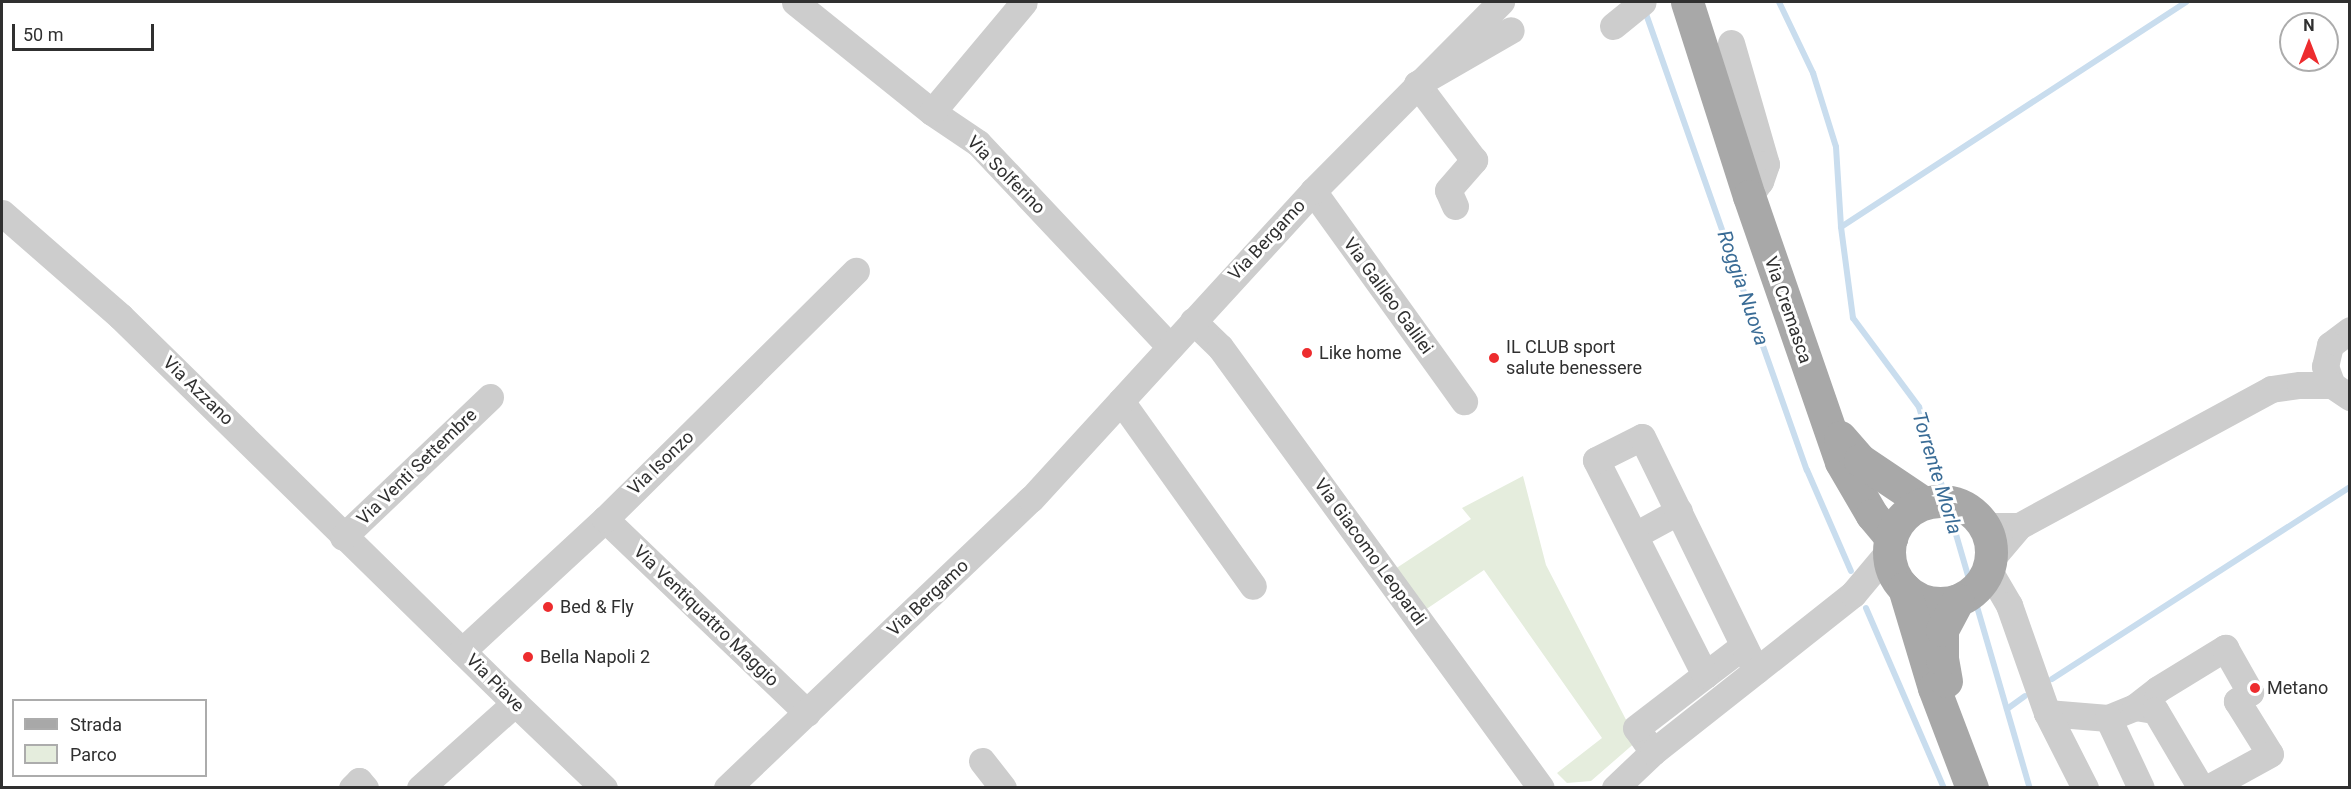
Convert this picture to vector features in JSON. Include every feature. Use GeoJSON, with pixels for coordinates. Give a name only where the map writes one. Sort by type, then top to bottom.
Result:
{"type":"FeatureCollection","features":[{"type":"Feature","properties":{"kind":"main road","name":"Via Cremasca"},"geometry":{"type":"LineString","coordinates":[[1687,2],[1749,196],[1800,346],[1830,424],[1841,462],[1872,515],[1895,563],[1934,688],[1972,788]]}},
{"type":"Feature","properties":{"kind":"main road","name":"Via Cremasca"},"geometry":{"type":"LineString","coordinates":[[1830,424],[1860,460],[1940,502],[1970,510],[1985,526]]}},
{"type":"Feature","properties":{"kind":"main road"},"geometry":{"type":"LineString","coordinates":[[1895,563],[1906,514],[1940,502]]}},
{"type":"Feature","properties":{"kind":"main road"},"geometry":{"type":"LineString","coordinates":[[1980,584],[1990,542],[1985,526]]}},
{"type":"Feature","properties":{"kind":"main road","name":"Via Cremasca"},"geometry":{"type":"LineString","coordinates":[[1895,563],[1931,602],[1980,584]]}},
{"type":"Feature","properties":{"kind":"main road","name":"Via Cremasca"},"geometry":{"type":"LineString","coordinates":[[1957,751],[1942,659],[1942,630],[1980,584]]}},
{"type":"Feature","properties":{"kind":"street","name":"Via Solferino"},"geometry":{"type":"LineString","coordinates":[[795,2],[932,112],[978,143],[1170,347]]}},
{"type":"Feature","properties":{"kind":"street"},"geometry":{"type":"LineString","coordinates":[[932,112],[1024,2]]}},
{"type":"Feature","properties":{"kind":"street","name":"Via Bergamo"},"geometry":{"type":"LineString","coordinates":[[727,788],[1024,505],[1313,191],[1501,2]]}},
{"type":"Feature","properties":{"kind":"street"},"geometry":{"type":"LineString","coordinates":[[1613,26],[1640,3]]}},
{"type":"Feature","properties":{"kind":"street","name":"Via Bergamo"},"geometry":{"type":"LineString","coordinates":[[1417,84],[1511,30]]}},
{"type":"Feature","properties":{"kind":"street"},"geometry":{"type":"LineString","coordinates":[[1731,43],[1766,164],[1760,181],[1749,196]]}},
{"type":"Feature","properties":{"kind":"street"},"geometry":{"type":"LineString","coordinates":[[1417,84],[1474,160],[1448,190],[1455,206]]}},
{"type":"Feature","properties":{"kind":"street","name":"Via Galileo Galilei"},"geometry":{"type":"LineString","coordinates":[[1313,191],[1464,401]]}},
{"type":"Feature","properties":{"kind":"street","name":"Via Azzano"},"geometry":{"type":"LineString","coordinates":[[2,213],[120,316],[386,578]]}},
{"type":"Feature","properties":{"kind":"street","name":"Via Isonzo"},"geometry":{"type":"LineString","coordinates":[[462,651],[605,519],[856,271]]}},
{"type":"Feature","properties":{"kind":"street","name":"Via Giacomo Leopardi"},"geometry":{"type":"LineString","coordinates":[[1193,321],[1220,347],[1541,788]]}},
{"type":"Feature","properties":{"kind":"street"},"geometry":{"type":"LineString","coordinates":[[2300,385],[2326,356],[2335,340],[2349,330]]}},
{"type":"Feature","properties":{"kind":"street"},"geometry":{"type":"LineString","coordinates":[[2326,356],[2328,376],[2341,391]]}},
{"type":"Feature","properties":{"kind":"street"},"geometry":{"type":"LineString","coordinates":[[2085,788],[2043,701],[2009,604],[1980,584],[2019,526],[2271,389],[2300,385],[2341,391]]}},
{"type":"Feature","properties":{"kind":"street","name":"Via Venti Settembre"},"geometry":{"type":"LineString","coordinates":[[344,537],[490,397]]}},
{"type":"Feature","properties":{"kind":"street"},"geometry":{"type":"LineString","coordinates":[[1121,401],[1252,586]]}},
{"type":"Feature","properties":{"kind":"street"},"geometry":{"type":"LineString","coordinates":[[1705,675],[1596,460],[1642,437],[1756,671]]}},
{"type":"Feature","properties":{"kind":"street"},"geometry":{"type":"LineString","coordinates":[[1635,535],[1680,511]]}},
{"type":"Feature","properties":{"kind":"street","name":"Via Ventiquattro Maggio"},"geometry":{"type":"LineString","coordinates":[[605,519],[807,713]]}},
{"type":"Feature","properties":{"kind":"street"},"geometry":{"type":"LineString","coordinates":[[1985,526],[2019,526]]}},
{"type":"Feature","properties":{"kind":"street"},"geometry":{"type":"LineString","coordinates":[[1615,788],[1653,752],[1895,563]]}},
{"type":"Feature","properties":{"kind":"street","name":"Via Piave"},"geometry":{"type":"LineString","coordinates":[[386,578],[604,788]]}},
{"type":"Feature","properties":{"kind":"street"},"geometry":{"type":"LineString","coordinates":[[1653,752],[1636,728],[1743,646]]}},
{"type":"Feature","properties":{"kind":"street"},"geometry":{"type":"LineString","coordinates":[[2043,701],[2108,718],[2135,707],[2158,689],[2225,648],[2250,692],[2237,701],[2270,754],[2208,788]]}},
{"type":"Feature","properties":{"kind":"street"},"geometry":{"type":"LineString","coordinates":[[420,788],[515,704]]}},
{"type":"Feature","properties":{"kind":"street"},"geometry":{"type":"LineString","coordinates":[[2135,707],[2155,710],[2201,788]]}},
{"type":"Feature","properties":{"kind":"street"},"geometry":{"type":"LineString","coordinates":[[2108,718],[2140,788]]}},
{"type":"Feature","properties":{"kind":"street"},"geometry":{"type":"LineString","coordinates":[[982,761],[1003,788]]}},
{"type":"Feature","properties":{"kind":"street"},"geometry":{"type":"LineString","coordinates":[[352,788],[359,781],[365,788]]}},
{"type":"Feature","properties":{"kind":"green space"},"geometry":{"type":"Polygon","coordinates":[[[1523,476],[1546,565],[1637,741],[1591,781],[1567,783],[1557,773],[1602,738],[1484,570],[1425,610],[1395,569],[1471,519],[1462,508],[1523,476]]]}},
{"type":"Feature","properties":{"kind":"waterway","name":"Torrente Morla"},"geometry":{"type":"LineString","coordinates":[[1779,2],[1813,73],[1836,147],[1841,227],[1853,318],[1919,407],[2030,788]]}},
{"type":"Feature","properties":{"kind":"waterway"},"geometry":{"type":"LineString","coordinates":[[1841,227],[2186,2]]}},
{"type":"Feature","properties":{"kind":"waterway","name":"Roggia Nuova"},"geometry":{"type":"LineString","coordinates":[[1645,11],[1807,470],[1851,571]]}},
{"type":"Feature","properties":{"kind":"waterway"},"geometry":{"type":"LineString","coordinates":[[2052,679],[2350,487]]}},
{"type":"Feature","properties":{"kind":"waterway","name":"Roggia Nuova"},"geometry":{"type":"LineString","coordinates":[[1866,608],[1944,788]]}},
{"type":"Feature","properties":{"kind":"waterway"},"geometry":{"type":"LineString","coordinates":[[2007,709],[2025,696]]}},
{"type":"Feature","properties":{"kind":"place","name":"Like home"},"geometry":{"type":"Point","coordinates":[1307,353]}},
{"type":"Feature","properties":{"kind":"place","name":"IL CLUB sport salute benessere"},"geometry":{"type":"Point","coordinates":[1494,358]}},
{"type":"Feature","properties":{"kind":"place","name":"Bed & Fly"},"geometry":{"type":"Point","coordinates":[548,607]}},
{"type":"Feature","properties":{"kind":"place","name":"Bella Napoli 2"},"geometry":{"type":"Point","coordinates":[528,657]}},
{"type":"Feature","properties":{"kind":"place","name":"Metano"},"geometry":{"type":"Point","coordinates":[2255,688]}}]}
